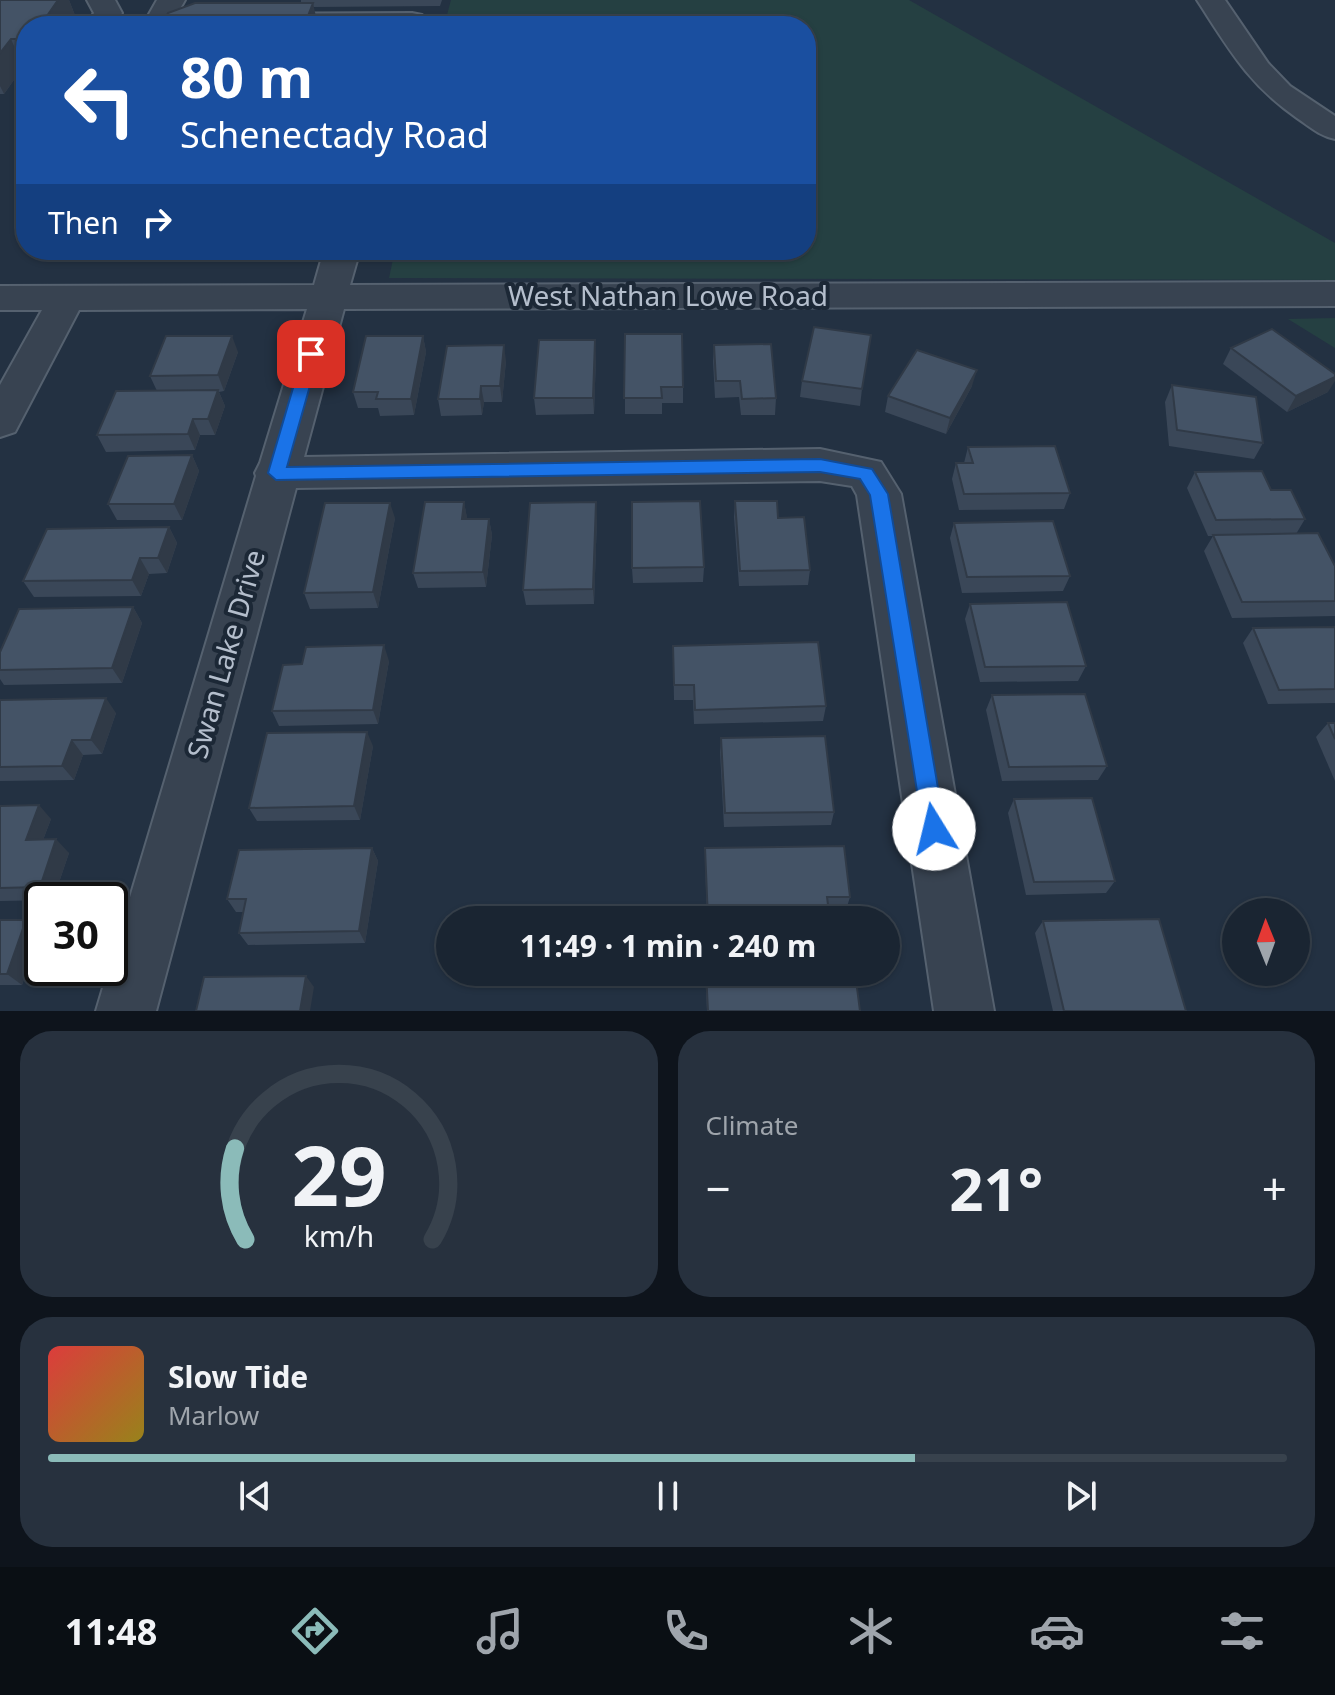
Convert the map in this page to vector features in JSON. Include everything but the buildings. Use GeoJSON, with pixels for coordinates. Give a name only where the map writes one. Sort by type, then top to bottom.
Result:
{"type":"FeatureCollection","features":[{"type":"Feature","properties":{"kind":"street"},"geometry":{"type":"LineString","coordinates":[[1211,0],[1257,69],[1279,92],[1335,130]]}},
{"type":"Feature","properties":{"kind":"street","name":"Swan Lake Drive"},"geometry":{"type":"LineString","coordinates":[[126,1011],[339,260]]}},
{"type":"Feature","properties":{"kind":"street","name":"West Nathan Lowe Road"},"geometry":{"type":"LineString","coordinates":[[0,298],[1335,294]]}},
{"type":"Feature","properties":{"kind":"street"},"geometry":{"type":"LineString","coordinates":[[0,422],[17,359],[67,298]]}},
{"type":"Feature","properties":{"kind":"street"},"geometry":{"type":"LineString","coordinates":[[276,473],[820,465],[866,473],[879,494],[964,1011]]}},
{"type":"Feature","properties":{"kind":"green space"},"geometry":{"type":"Polygon","coordinates":[[[451,0],[909,0],[1335,243],[1335,280],[389,278],[393,260],[816,260],[816,16],[447,16],[451,0]]]}},
{"type":"Feature","properties":{"kind":"green space"},"geometry":{"type":"Polygon","coordinates":[[[1335,318],[1335,348],[1288,319],[1335,318]]]}},
{"type":"Feature","properties":{"kind":"route"},"geometry":{"type":"LineString","coordinates":[[311,354],[276,473],[820,465],[866,473],[879,494],[934,829]]}}]}
